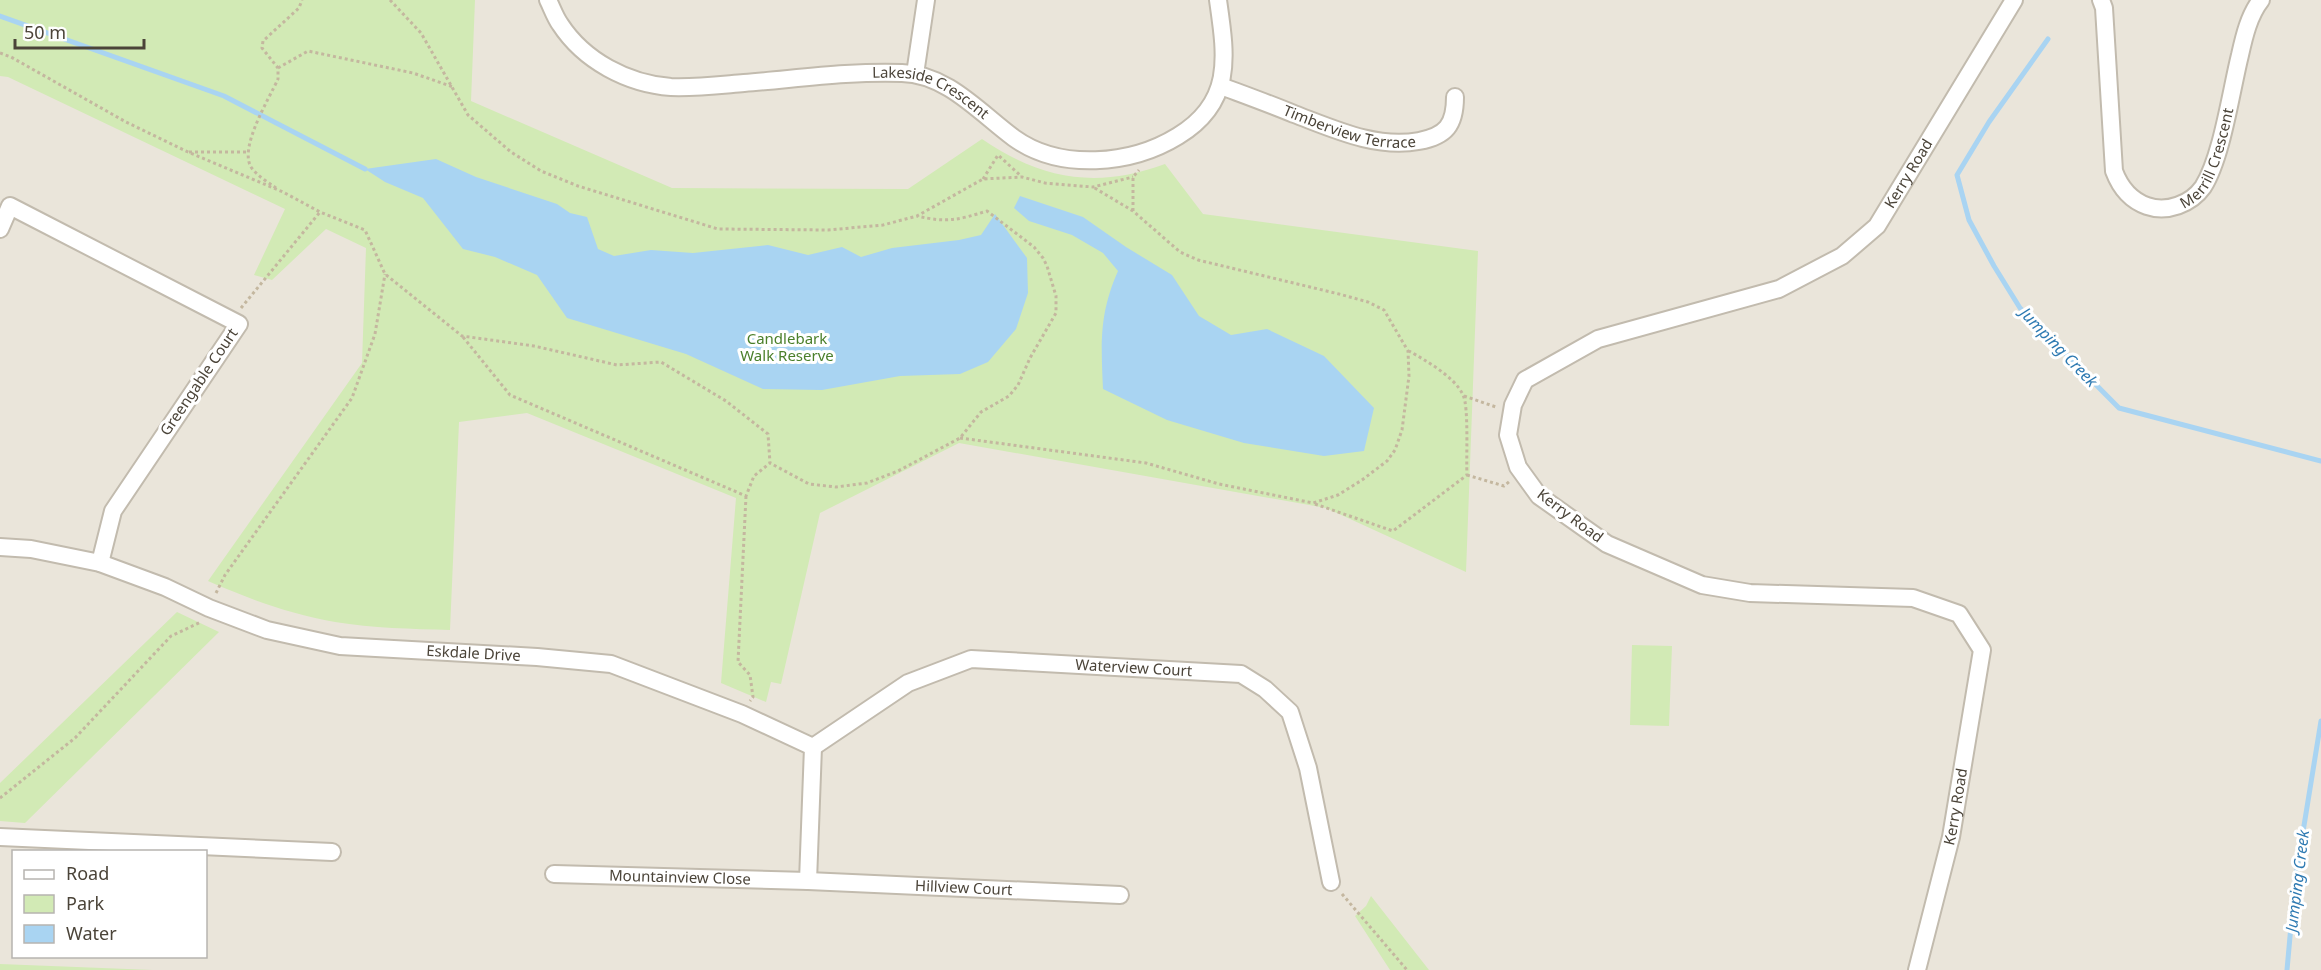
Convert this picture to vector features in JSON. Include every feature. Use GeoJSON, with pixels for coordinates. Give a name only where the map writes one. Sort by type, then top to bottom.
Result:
{"type":"FeatureCollection","features":[{"type":"Feature","properties":{"kind":"street","name":"Lakeside Crescent"},"geometry":{"type":"LineString","coordinates":[[548,0],[559,24],[583,50],[612,70],[654,85],[684,87],[868,74],[915,74],[946,85],[1017,140],[1064,158],[1097,160],[1118,158],[1149,150],[1176,138],[1199,121],[1216,98],[1224,73],[1225,47],[1218,0]]}},
{"type":"Feature","properties":{"kind":"street"},"geometry":{"type":"LineString","coordinates":[[915,74],[926,0]]}},
{"type":"Feature","properties":{"kind":"street","name":"Kerry Road"},"geometry":{"type":"LineString","coordinates":[[1917,970],[1951,837],[1982,650],[1959,614],[1913,598],[1750,593],[1702,585],[1607,544],[1539,496],[1518,467],[1508,435],[1513,405],[1525,380],[1598,339],[1779,289],[1842,256],[1877,226],[2014,0]]}},
{"type":"Feature","properties":{"kind":"street","name":"Merrill Crescent"},"geometry":{"type":"LineString","coordinates":[[2101,0],[2104,8],[2114,171],[2120,185],[2130,197],[2149,207],[2160,209],[2170,208],[2190,200],[2204,184],[2220,140],[2242,42],[2261,0]]}},
{"type":"Feature","properties":{"kind":"street","name":"Timberview Terrace"},"geometry":{"type":"LineString","coordinates":[[1221,86],[1333,129],[1392,144],[1429,139],[1443,132],[1452,120],[1455,97]]}},
{"type":"Feature","properties":{"kind":"street","name":"Greengable Court"},"geometry":{"type":"LineString","coordinates":[[0,229],[10,206],[239,324],[113,511],[100,563]]}},
{"type":"Feature","properties":{"kind":"street","name":"Eskdale Drive"},"geometry":{"type":"LineString","coordinates":[[0,547],[31,549],[100,563],[165,587],[209,608],[267,630],[340,646],[537,657],[611,664],[742,714],[813,747]]}},
{"type":"Feature","properties":{"kind":"street","name":"Waterview Court"},"geometry":{"type":"LineString","coordinates":[[813,747],[908,683],[971,659],[1241,674],[1265,689],[1290,712],[1308,768],[1331,882]]}},
{"type":"Feature","properties":{"kind":"street"},"geometry":{"type":"LineString","coordinates":[[808,881],[813,747]]}},
{"type":"Feature","properties":{"kind":"street"},"geometry":{"type":"LineString","coordinates":[[0,837],[332,852]]}},
{"type":"Feature","properties":{"kind":"street","name":"Mountainview Close"},"geometry":{"type":"LineString","coordinates":[[554,874],[808,881]]}},
{"type":"Feature","properties":{"kind":"street","name":"Hillview Court"},"geometry":{"type":"LineString","coordinates":[[808,881],[1120,895]]}},
{"type":"Feature","properties":{"kind":"path"},"geometry":{"type":"LineString","coordinates":[[283,192],[251,166],[247,152],[278,80],[278,68],[262,48],[263,41],[299,8],[302,0]]}},
{"type":"Feature","properties":{"kind":"path"},"geometry":{"type":"LineString","coordinates":[[390,0],[421,33],[468,115],[512,152],[542,171],[578,186],[718,229],[800,231],[883,225],[917,216],[983,178],[998,155],[1022,177]]}},
{"type":"Feature","properties":{"kind":"path"},"geometry":{"type":"LineString","coordinates":[[278,68],[308,51],[413,73],[453,87]]}},
{"type":"Feature","properties":{"kind":"path"},"geometry":{"type":"LineString","coordinates":[[0,53],[126,122],[188,152],[283,192],[320,212],[365,230],[385,273],[462,336],[510,395],[746,496]]}},
{"type":"Feature","properties":{"kind":"path"},"geometry":{"type":"LineString","coordinates":[[983,178],[1022,177],[1046,183],[1093,187],[1133,177],[1149,158],[1149,150]]}},
{"type":"Feature","properties":{"kind":"path"},"geometry":{"type":"LineString","coordinates":[[188,152],[247,152]]}},
{"type":"Feature","properties":{"kind":"path"},"geometry":{"type":"LineString","coordinates":[[1133,177],[1133,211]]}},
{"type":"Feature","properties":{"kind":"path"},"geometry":{"type":"LineString","coordinates":[[1093,187],[1133,211],[1180,252],[1198,260],[1368,302],[1384,310],[1408,351],[1407,409],[1395,450],[1387,461],[1362,480],[1338,495],[1313,503]]}},
{"type":"Feature","properties":{"kind":"path"},"geometry":{"type":"LineString","coordinates":[[770,463],[809,484],[836,487],[867,483],[898,471],[960,438],[981,412],[1009,396],[1018,385],[1030,358],[1056,313],[1056,296],[1047,266],[1034,248],[987,211],[940,222],[917,216]]}},
{"type":"Feature","properties":{"kind":"path"},"geometry":{"type":"LineString","coordinates":[[231,320],[320,212]]}},
{"type":"Feature","properties":{"kind":"path"},"geometry":{"type":"LineString","coordinates":[[0,798],[75,738],[171,636],[203,621],[225,575],[352,398],[375,334],[385,273]]}},
{"type":"Feature","properties":{"kind":"path"},"geometry":{"type":"LineString","coordinates":[[462,336],[534,346],[617,365],[661,362],[726,401],[768,434],[770,463]]}},
{"type":"Feature","properties":{"kind":"path"},"geometry":{"type":"LineString","coordinates":[[1408,351],[1428,361],[1452,381],[1464,396],[1488,403],[1511,416]]}},
{"type":"Feature","properties":{"kind":"path"},"geometry":{"type":"LineString","coordinates":[[1464,396],[1467,475]]}},
{"type":"Feature","properties":{"kind":"path"},"geometry":{"type":"LineString","coordinates":[[960,438],[1146,463],[1219,484],[1313,503],[1393,531],[1467,475]]}},
{"type":"Feature","properties":{"kind":"path"},"geometry":{"type":"LineString","coordinates":[[742,714],[753,697],[750,675],[738,662],[746,496],[754,476],[770,463]]}},
{"type":"Feature","properties":{"kind":"path"},"geometry":{"type":"LineString","coordinates":[[1467,475],[1504,486],[1522,472]]}},
{"type":"Feature","properties":{"kind":"path"},"geometry":{"type":"LineString","coordinates":[[1331,882],[1407,970]]}},
{"type":"Feature","properties":{"kind":"shaded area"},"geometry":{"type":"Polygon","coordinates":[[[0,0],[2321,0],[2321,970],[0,970],[0,0]]]}},
{"type":"Feature","properties":{"kind":"green space","name":"Candlebark Walk Reserve"},"geometry":{"type":"Polygon","coordinates":[[[0,0],[475,0],[471,101],[672,188],[908,189],[982,139],[1026,164],[1048,172],[1070,176],[1093,178],[1116,176],[1140,172],[1165,164],[1203,214],[1478,251],[1466,572],[1326,508],[959,443],[820,513],[781,684],[771,682],[766,702],[721,683],[736,498],[527,413],[459,422],[450,630],[406,629],[335,622],[286,610],[239,594],[208,581],[362,363],[366,248],[326,229],[272,280],[254,275],[285,209],[8,77],[0,76],[0,0]]]}},
{"type":"Feature","properties":{"kind":"green space"},"geometry":{"type":"Polygon","coordinates":[[[177,612],[219,632],[25,823],[0,821],[0,783],[177,612]]]}},
{"type":"Feature","properties":{"kind":"green space"},"geometry":{"type":"Polygon","coordinates":[[[1632,645],[1672,646],[1669,726],[1630,725],[1632,645]]]}},
{"type":"Feature","properties":{"kind":"green space"},"geometry":{"type":"Polygon","coordinates":[[[1371,896],[1429,970],[1390,970],[1355,916],[1366,906],[1371,896]]]}},
{"type":"Feature","properties":{"kind":"green space"},"geometry":{"type":"Polygon","coordinates":[[[0,964],[153,970],[0,970],[0,964]]]}},
{"type":"Feature","properties":{"kind":"water"},"geometry":{"type":"Polygon","coordinates":[[[436,159],[476,177],[557,204],[570,213],[587,217],[598,249],[614,256],[651,250],[693,253],[768,245],[808,255],[842,247],[861,257],[892,248],[981,235],[995,214],[1027,258],[1028,293],[1016,329],[988,362],[960,374],[900,376],[822,390],[763,389],[686,354],[567,318],[537,275],[495,257],[463,249],[423,198],[385,182],[365,169],[436,159]]]}},
{"type":"Feature","properties":{"kind":"water"},"geometry":{"type":"Polygon","coordinates":[[[1020,196],[1083,217],[1172,275],[1199,316],[1231,335],[1267,329],[1324,356],[1374,408],[1364,451],[1324,456],[1244,443],[1167,420],[1103,389],[1104,315],[1118,271],[1103,253],[1072,235],[1029,221],[1014,208],[1020,196]]]}},
{"type":"Feature","properties":{"kind":"waterway"},"geometry":{"type":"LineString","coordinates":[[0,16],[224,96],[365,169]]}},
{"type":"Feature","properties":{"kind":"waterway","name":"Jumping Creek"},"geometry":{"type":"LineString","coordinates":[[2048,39],[1989,122],[1957,175],[1969,220],[2020,308],[2119,408],[2321,461]]}},
{"type":"Feature","properties":{"kind":"waterway","name":"Jumping Creek"},"geometry":{"type":"LineString","coordinates":[[2287,970],[2295,881],[2321,721]]}}]}
